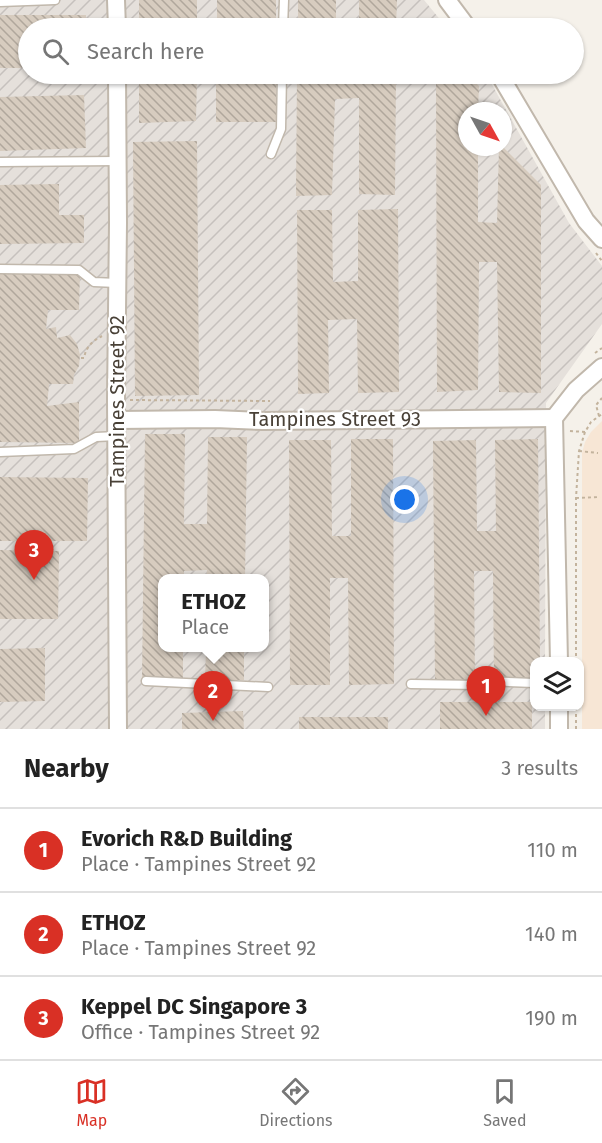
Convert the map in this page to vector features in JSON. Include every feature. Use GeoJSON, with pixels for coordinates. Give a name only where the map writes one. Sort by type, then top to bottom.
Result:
{"type":"FeatureCollection","features":[{"type":"Feature","properties":{"kind":"street"},"geometry":{"type":"LineString","coordinates":[[116,0],[117,18]]}},
{"type":"Feature","properties":{"kind":"street"},"geometry":{"type":"LineString","coordinates":[[447,0],[460,18]]}},
{"type":"Feature","properties":{"kind":"street","name":"Tampines Street 92"},"geometry":{"type":"LineString","coordinates":[[117,84],[118,729]]}},
{"type":"Feature","properties":{"kind":"street"},"geometry":{"type":"LineString","coordinates":[[506,84],[586,221],[602,239]]}},
{"type":"Feature","properties":{"kind":"street"},"geometry":{"type":"LineString","coordinates":[[559,657],[554,418],[576,390],[601,368]]}},
{"type":"Feature","properties":{"kind":"street","name":"Tampines Street 93"},"geometry":{"type":"LineString","coordinates":[[117,428],[215,419],[263,421],[554,418]]}},
{"type":"Feature","properties":{"kind":"street"},"geometry":{"type":"LineString","coordinates":[[559,711],[559,729]]}},
{"type":"Feature","properties":{"kind":"lane"},"geometry":{"type":"LineString","coordinates":[[0,2],[55,0]]}},
{"type":"Feature","properties":{"kind":"lane"},"geometry":{"type":"LineString","coordinates":[[283,18],[284,0]]}},
{"type":"Feature","properties":{"kind":"lane"},"geometry":{"type":"LineString","coordinates":[[271,154],[281,129],[282,84]]}},
{"type":"Feature","properties":{"kind":"lane"},"geometry":{"type":"LineString","coordinates":[[0,162],[117,161]]}},
{"type":"Feature","properties":{"kind":"lane"},"geometry":{"type":"LineString","coordinates":[[0,269],[79,270],[94,282],[117,283]]}},
{"type":"Feature","properties":{"kind":"lane"},"geometry":{"type":"LineString","coordinates":[[0,452],[74,449],[117,428]]}},
{"type":"Feature","properties":{"kind":"lane"},"geometry":{"type":"LineString","coordinates":[[147,681],[268,687]]}},
{"type":"Feature","properties":{"kind":"lane"},"geometry":{"type":"LineString","coordinates":[[411,684],[480,685],[486,681],[530,683]]}},
{"type":"Feature","properties":{"kind":"path"},"geometry":{"type":"LineString","coordinates":[[81,358],[84,358],[85,351],[90,344],[104,335]]}},
{"type":"Feature","properties":{"kind":"path"},"geometry":{"type":"LineString","coordinates":[[576,657],[576,498],[579,452],[585,432],[591,422],[600,415],[596,405],[602,398]]}},
{"type":"Feature","properties":{"kind":"path"},"geometry":{"type":"LineString","coordinates":[[128,400],[270,401]]}},
{"type":"Feature","properties":{"kind":"path"},"geometry":{"type":"LineString","coordinates":[[579,452],[598,453]]}},
{"type":"Feature","properties":{"kind":"path"},"geometry":{"type":"LineString","coordinates":[[576,498],[600,498]]}},
{"type":"Feature","properties":{"kind":"path"},"geometry":{"type":"LineString","coordinates":[[576,711],[576,729]]}},
{"type":"Feature","properties":{"kind":"shaded area"},"geometry":{"type":"Polygon","coordinates":[[[0,0],[424,0],[439,18],[18,18],[18,84],[492,84],[502,102],[458,102],[458,156],[512,156],[512,121],[569,223],[602,266],[602,324],[546,403],[545,657],[530,657],[530,711],[545,711],[545,729],[0,729],[0,0]]]}},
{"type":"Feature","properties":{"kind":"shaded area"},"geometry":{"type":"Polygon","coordinates":[[[602,421],[602,729],[582,729],[584,657],[582,657],[582,453],[591,432],[602,421]]]}},
{"type":"Feature","properties":{"kind":"building"},"geometry":{"type":"Polygon","coordinates":[[[139,0],[197,0],[197,18],[139,18],[139,0]]]}},
{"type":"Feature","properties":{"kind":"building"},"geometry":{"type":"Polygon","coordinates":[[[217,0],[276,0],[276,18],[217,18],[217,0]]]}},
{"type":"Feature","properties":{"kind":"building"},"geometry":{"type":"Polygon","coordinates":[[[298,0],[336,0],[336,18],[298,18],[298,0]]]}},
{"type":"Feature","properties":{"kind":"building"},"geometry":{"type":"Polygon","coordinates":[[[359,0],[397,0],[396,18],[359,18],[359,0]]]}},
{"type":"Feature","properties":{"kind":"building"},"geometry":{"type":"Polygon","coordinates":[[[0,15],[86,15],[86,18],[18,18],[18,68],[0,68],[0,15]]]}},
{"type":"Feature","properties":{"kind":"building"},"geometry":{"type":"Polygon","coordinates":[[[139,84],[197,84],[196,121],[139,123],[139,84]]]}},
{"type":"Feature","properties":{"kind":"building"},"geometry":{"type":"Polygon","coordinates":[[[216,84],[276,84],[276,122],[216,122],[216,84]]]}},
{"type":"Feature","properties":{"kind":"building"},"geometry":{"type":"Polygon","coordinates":[[[297,84],[396,84],[395,195],[359,194],[359,98],[335,99],[332,195],[296,196],[297,84]]]}},
{"type":"Feature","properties":{"kind":"building"},"geometry":{"type":"Polygon","coordinates":[[[436,84],[477,84],[479,86],[478,102],[458,102],[458,156],[478,156],[478,222],[497,223],[499,156],[512,156],[541,185],[541,393],[499,392],[497,262],[479,262],[478,390],[437,392],[436,84]]]}},
{"type":"Feature","properties":{"kind":"building"},"geometry":{"type":"Polygon","coordinates":[[[84,95],[86,148],[0,151],[0,97],[84,95]]]}},
{"type":"Feature","properties":{"kind":"building"},"geometry":{"type":"Polygon","coordinates":[[[197,141],[199,395],[135,396],[133,142],[197,141]]]}},
{"type":"Feature","properties":{"kind":"building"},"geometry":{"type":"Polygon","coordinates":[[[59,184],[59,215],[84,215],[84,243],[0,244],[0,185],[59,184]]]}},
{"type":"Feature","properties":{"kind":"building"},"geometry":{"type":"Polygon","coordinates":[[[398,209],[399,392],[358,393],[357,319],[328,320],[329,393],[298,394],[297,210],[332,210],[333,282],[358,281],[358,210],[398,209]]]}},
{"type":"Feature","properties":{"kind":"building"},"geometry":{"type":"Polygon","coordinates":[[[80,271],[79,310],[48,310],[46,329],[56,327],[57,338],[70,335],[77,344],[80,355],[79,366],[74,375],[73,384],[49,384],[47,406],[79,402],[79,443],[0,442],[0,274],[80,271]]]}},
{"type":"Feature","properties":{"kind":"building"},"geometry":{"type":"Polygon","coordinates":[[[145,434],[185,434],[184,524],[207,524],[208,437],[247,437],[245,574],[206,574],[207,570],[184,571],[184,574],[158,574],[158,652],[183,652],[183,680],[142,680],[145,434]]]}},
{"type":"Feature","properties":{"kind":"building"},"geometry":{"type":"Polygon","coordinates":[[[351,439],[393,439],[394,684],[349,685],[348,578],[330,578],[330,685],[290,685],[289,440],[331,440],[332,536],[351,536],[351,439]]]}},
{"type":"Feature","properties":{"kind":"building"},"geometry":{"type":"Polygon","coordinates":[[[538,439],[540,657],[530,657],[530,680],[494,680],[493,571],[474,571],[475,681],[435,681],[433,441],[476,440],[477,531],[496,531],[495,440],[538,439]]]}},
{"type":"Feature","properties":{"kind":"building"},"geometry":{"type":"Polygon","coordinates":[[[0,477],[88,478],[87,541],[0,541],[0,477]]]}},
{"type":"Feature","properties":{"kind":"building"},"geometry":{"type":"Polygon","coordinates":[[[0,550],[59,551],[58,619],[0,619],[0,550]]]}},
{"type":"Feature","properties":{"kind":"building"},"geometry":{"type":"Polygon","coordinates":[[[45,648],[45,701],[0,702],[0,649],[45,648]]]}},
{"type":"Feature","properties":{"kind":"building"},"geometry":{"type":"Polygon","coordinates":[[[206,652],[244,652],[244,680],[205,680],[206,652]]]}},
{"type":"Feature","properties":{"kind":"building"},"geometry":{"type":"Polygon","coordinates":[[[440,702],[530,702],[532,729],[440,729],[440,702]]]}},
{"type":"Feature","properties":{"kind":"building"},"geometry":{"type":"Polygon","coordinates":[[[243,711],[244,729],[182,729],[182,713],[243,711]]]}},
{"type":"Feature","properties":{"kind":"building"},"geometry":{"type":"Polygon","coordinates":[[[299,717],[388,717],[388,729],[299,729],[299,717]]]}},
{"type":"Feature","properties":{"kind":"place","name":"Keppel DC Singapore 3"},"geometry":{"type":"Point","coordinates":[34,580]}},
{"type":"Feature","properties":{"kind":"place","name":"Evorich R&D Building"},"geometry":{"type":"Point","coordinates":[486,716]}},
{"type":"Feature","properties":{"kind":"place","name":"ETHOZ"},"geometry":{"type":"Point","coordinates":[213,721]}}]}
